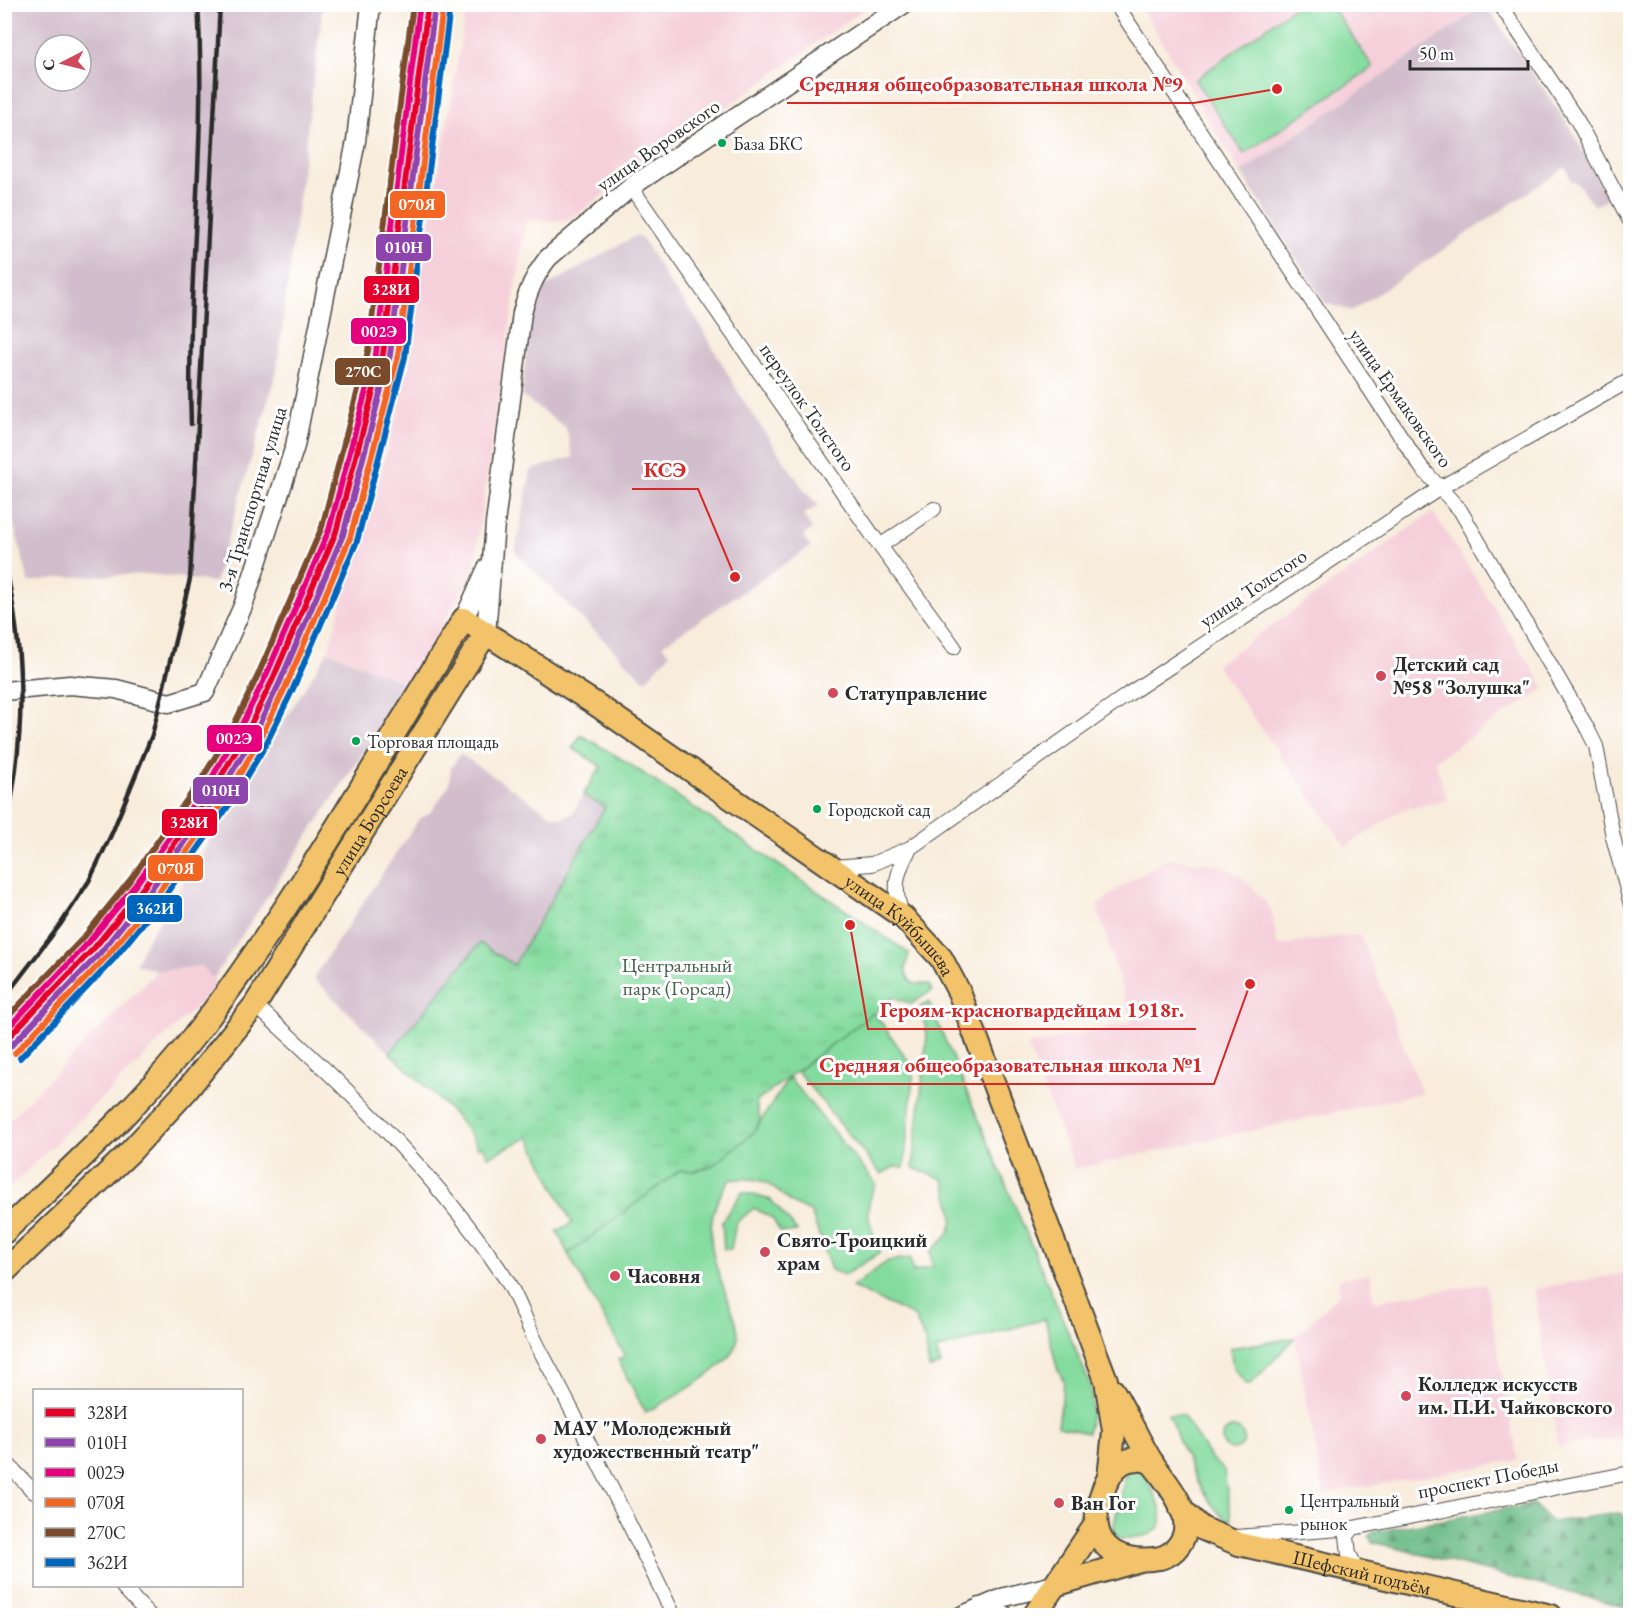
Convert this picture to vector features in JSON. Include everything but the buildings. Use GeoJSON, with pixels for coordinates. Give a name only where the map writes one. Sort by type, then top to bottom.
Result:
{"type":"FeatureCollection","features":[{"type":"Feature","properties":{"kind":"main road"},"geometry":{"type":"LineString","coordinates":[[464,620],[486,633]]}},
{"type":"Feature","properties":{"kind":"main road","name":"улица Борсоева"},"geometry":{"type":"LineString","coordinates":[[4,1232],[111,1128],[205,1022],[277,919],[464,620]]}},
{"type":"Feature","properties":{"kind":"main road","name":"улица Борсоева"},"geometry":{"type":"LineString","coordinates":[[4,1272],[130,1152],[187,1090],[255,1005],[486,633]]}},
{"type":"Feature","properties":{"kind":"main road","name":"улица Куйбышева"},"geometry":{"type":"LineString","coordinates":[[486,633],[597,705],[903,917],[941,958],[959,992],[1106,1380],[1182,1509]]}},
{"type":"Feature","properties":{"kind":"main road","name":"улица Куйбышева"},"geometry":{"type":"LineString","coordinates":[[1106,1380],[1114,1431],[1109,1478]]}},
{"type":"Feature","properties":{"kind":"main road","name":"улица Куйбышева"},"geometry":{"type":"LineString","coordinates":[[1034,1616],[1058,1584],[1095,1524],[1099,1501],[1109,1478],[1117,1467],[1128,1460],[1138,1459],[1153,1463]]}},
{"type":"Feature","properties":{"kind":"main road"},"geometry":{"type":"LineString","coordinates":[[1058,1584],[1142,1560],[1165,1557],[1177,1548],[1185,1532],[1182,1509]]}},
{"type":"Feature","properties":{"kind":"main road","name":"Шефский подъём"},"geometry":{"type":"LineString","coordinates":[[1182,1509],[1201,1528],[1222,1539],[1359,1573],[1551,1616]]}},
{"type":"Feature","properties":{"kind":"main road"},"geometry":{"type":"LineString","coordinates":[[1095,1524],[1101,1540],[1111,1551],[1124,1557],[1142,1560]]}},
{"type":"Feature","properties":{"kind":"street","name":"3-я Транспортная улица"},"geometry":{"type":"LineString","coordinates":[[4,691],[70,685],[116,688],[169,703],[205,692],[243,606],[295,446],[356,141],[371,4]]}},
{"type":"Feature","properties":{"kind":"street","name":"улица Воровского"},"geometry":{"type":"LineString","coordinates":[[486,633],[522,313],[528,288],[548,258],[631,187],[904,4]]}},
{"type":"Feature","properties":{"kind":"street","name":"улица Ермаковского"},"geometry":{"type":"LineString","coordinates":[[1116,4],[1421,466],[1460,510],[1596,746],[1613,837],[1630,901]]}},
{"type":"Feature","properties":{"kind":"street"},"geometry":{"type":"LineString","coordinates":[[1500,4],[1577,120],[1630,221]]}},
{"type":"Feature","properties":{"kind":"street","name":"переулок Толстого"},"geometry":{"type":"LineString","coordinates":[[631,187],[880,546],[954,647]]}},
{"type":"Feature","properties":{"kind":"street","name":"улица Толстого"},"geometry":{"type":"LineString","coordinates":[[832,867],[872,864],[910,848],[1126,695],[1440,488],[1630,380]]}},
{"type":"Feature","properties":{"kind":"street"},"geometry":{"type":"LineString","coordinates":[[880,546],[934,509]]}},
{"type":"Feature","properties":{"kind":"street"},"geometry":{"type":"LineString","coordinates":[[464,620],[493,556]]}},
{"type":"Feature","properties":{"kind":"street","name":"улица Толстого"},"geometry":{"type":"LineString","coordinates":[[903,917],[895,885],[898,869],[910,848]]}},
{"type":"Feature","properties":{"kind":"street"},"geometry":{"type":"LineString","coordinates":[[255,1005],[296,1042],[408,1155],[472,1231],[507,1281],[539,1348],[607,1475],[674,1616]]}},
{"type":"Feature","properties":{"kind":"street"},"geometry":{"type":"LineString","coordinates":[[4,1460],[33,1491]]}},
{"type":"Feature","properties":{"kind":"street","name":"проспект Победы"},"geometry":{"type":"LineString","coordinates":[[1222,1539],[1353,1528],[1630,1473]]}},
{"type":"Feature","properties":{"kind":"street"},"geometry":{"type":"LineString","coordinates":[[1353,1528],[1347,1536],[1349,1554],[1359,1573]]}},
{"type":"Feature","properties":{"kind":"street"},"geometry":{"type":"LineString","coordinates":[[961,1616],[1005,1597],[1058,1584]]}},
{"type":"Feature","properties":{"kind":"street"},"geometry":{"type":"LineString","coordinates":[[123,1587],[150,1616]]}},
{"type":"Feature","properties":{"kind":"street"},"geometry":{"type":"LineString","coordinates":[[980,1607],[989,1606],[1005,1616]]}},
{"type":"Feature","properties":{"kind":"shaded area"},"geometry":{"type":"Polygon","coordinates":[[[4,5],[323,5],[277,370],[215,582],[149,574],[64,577],[29,582],[4,487],[4,5]]]}},
{"type":"Feature","properties":{"kind":"shaded area"},"geometry":{"type":"Polygon","coordinates":[[[467,5],[870,5],[567,221],[526,221],[473,572],[408,685],[328,651],[398,412],[467,5]]]}},
{"type":"Feature","properties":{"kind":"shaded area"},"geometry":{"type":"Polygon","coordinates":[[[1140,5],[1485,5],[1241,173],[1140,5]]]}},
{"type":"Feature","properties":{"kind":"shaded area"},"geometry":{"type":"Polygon","coordinates":[[[1485,5],[1570,127],[1608,198],[1594,206],[1579,185],[1571,181],[1566,167],[1352,311],[1325,303],[1241,173],[1485,5]]]}},
{"type":"Feature","properties":{"kind":"shaded area"},"geometry":{"type":"Polygon","coordinates":[[[637,235],[643,240],[671,286],[694,315],[743,400],[806,493],[819,505],[803,515],[812,529],[803,536],[810,547],[662,645],[670,654],[645,681],[515,552],[531,470],[573,457],[566,428],[522,396],[531,295],[637,235]]]}},
{"type":"Feature","properties":{"kind":"shaded area","name":"Детский сад №58 \"Золушка\""},"geometry":{"type":"Polygon","coordinates":[[[1433,512],[1545,688],[1435,760],[1447,800],[1401,810],[1346,847],[1216,665],[1433,512]]]}},
{"type":"Feature","properties":{"kind":"shaded area"},"geometry":{"type":"Polygon","coordinates":[[[328,651],[408,685],[213,979],[202,966],[157,971],[135,964],[149,937],[328,651]]]}},
{"type":"Feature","properties":{"kind":"shaded area"},"geometry":{"type":"Polygon","coordinates":[[[460,754],[551,815],[562,818],[572,814],[583,795],[605,807],[514,965],[480,943],[390,1053],[313,978],[419,819],[432,811],[449,785],[451,768],[460,754]]]}},
{"type":"Feature","properties":{"kind":"shaded area"},"geometry":{"type":"Polygon","coordinates":[[[1168,858],[1221,865],[1242,877],[1271,908],[1277,946],[1342,936],[1361,936],[1422,1093],[1075,1169],[1027,1045],[1132,1022],[1097,906],[1119,888],[1168,858]]]}},
{"type":"Feature","properties":{"kind":"shaded area"},"geometry":{"type":"Polygon","coordinates":[[[203,966],[218,985],[10,1187],[5,1181],[5,1124],[157,971],[203,966]]]}},
{"type":"Feature","properties":{"kind":"shaded area"},"geometry":{"type":"Polygon","coordinates":[[[1630,1272],[1630,1436],[1558,1447],[1534,1289],[1630,1272]]]}},
{"type":"Feature","properties":{"kind":"shaded area","name":"Колледж искусств им. П.И. Чайковского"},"geometry":{"type":"Polygon","coordinates":[[[1370,1274],[1374,1301],[1486,1284],[1518,1460],[1324,1494],[1295,1338],[1339,1294],[1338,1279],[1370,1274]]]}},
{"type":"Feature","properties":{"kind":"green space"},"geometry":{"type":"Polygon","coordinates":[[[1297,5],[1331,5],[1373,67],[1244,154],[1195,80],[1297,5]]]}},
{"type":"Feature","properties":{"kind":"green space","name":"Центральный парк (Горсад)"},"geometry":{"type":"Polygon","coordinates":[[[581,735],[625,761],[909,953],[906,970],[908,978],[915,984],[929,984],[932,991],[911,1004],[894,997],[756,1102],[760,1120],[753,1133],[712,1166],[695,1171],[680,1170],[568,1254],[557,1231],[572,1223],[529,1137],[488,1157],[483,1146],[478,1148],[463,1124],[390,1053],[480,943],[514,965],[605,807],[583,795],[601,766],[572,748],[581,735]]]}},
{"type":"Feature","properties":{"kind":"green space"},"geometry":{"type":"Polygon","coordinates":[[[929,1002],[1090,1384],[1092,1405],[1088,1433],[1058,1426],[1064,1381],[1057,1368],[1045,1319],[936,1350],[941,1365],[929,1368],[925,1341],[914,1316],[852,1287],[888,1261],[910,1258],[913,1272],[933,1266],[930,1251],[947,1235],[951,1227],[952,1211],[943,1179],[913,1168],[927,1036],[921,1006],[929,1002]]]}},
{"type":"Feature","properties":{"kind":"green space"},"geometry":{"type":"Polygon","coordinates":[[[874,1012],[914,1069],[904,1168],[894,1167],[881,1174],[797,1071],[874,1012]]]}},
{"type":"Feature","properties":{"kind":"green space"},"geometry":{"type":"Polygon","coordinates":[[[789,1077],[876,1184],[871,1194],[868,1211],[880,1253],[844,1275],[831,1270],[811,1212],[799,1207],[775,1189],[758,1180],[730,1180],[714,1211],[711,1242],[718,1273],[737,1325],[736,1345],[731,1354],[710,1374],[668,1401],[645,1412],[618,1360],[625,1356],[568,1254],[680,1170],[695,1171],[712,1166],[753,1133],[789,1077]]]}},
{"type":"Feature","properties":{"kind":"green space"},"geometry":{"type":"Polygon","coordinates":[[[742,1192],[771,1200],[797,1231],[781,1233],[772,1218],[754,1208],[736,1223],[731,1249],[724,1249],[722,1221],[742,1192]]]}},
{"type":"Feature","properties":{"kind":"green space"},"geometry":{"type":"Polygon","coordinates":[[[1295,1338],[1253,1382],[1247,1385],[1233,1367],[1230,1348],[1295,1338]]]}},
{"type":"Feature","properties":{"kind":"green space"},"geometry":{"type":"Polygon","coordinates":[[[1168,1414],[1183,1415],[1209,1456],[1224,1471],[1232,1523],[1211,1503],[1202,1489],[1168,1414]]]}},
{"type":"Feature","properties":{"kind":"green space"},"geometry":{"type":"Polygon","coordinates":[[[1233,1428],[1241,1431],[1244,1439],[1241,1447],[1233,1450],[1225,1447],[1222,1439],[1225,1431],[1233,1428]]]}},
{"type":"Feature","properties":{"kind":"green space"},"geometry":{"type":"Polygon","coordinates":[[[1138,1467],[1143,1472],[1157,1500],[1160,1509],[1160,1526],[1154,1532],[1143,1536],[1120,1539],[1114,1534],[1114,1524],[1125,1477],[1127,1471],[1138,1467]]]}},
{"type":"Feature","properties":{"kind":"green space"},"geometry":{"type":"Polygon","coordinates":[[[1533,1504],[1552,1522],[1620,1513],[1630,1521],[1630,1608],[1373,1542],[1368,1536],[1374,1532],[1533,1504]]]}},
{"type":"Feature","properties":{"kind":"railway"},"geometry":{"type":"LineString","coordinates":[[191,424],[191,319],[200,109],[198,4]]}},
{"type":"Feature","properties":{"kind":"railway"},"geometry":{"type":"LineString","coordinates":[[4,998],[60,925],[89,881],[112,833],[152,735],[190,579],[220,4]]}},
{"type":"Feature","properties":{"kind":"railway"},"geometry":{"type":"LineString","coordinates":[[4,559],[16,629],[20,698],[16,766],[4,836]]}},
{"type":"Feature","properties":{"kind":"transit line","name":"270С"},"geometry":{"type":"LineString","coordinates":[[4,1021],[84,937],[131,879],[203,777],[232,729],[258,675],[322,527],[368,351],[413,4]]}},
{"type":"Feature","properties":{"kind":"transit line","name":"002Э"},"geometry":{"type":"LineString","coordinates":[[4,1032],[89,942],[137,883],[210,781],[265,678],[329,530],[376,353],[420,4]]}},
{"type":"Feature","properties":{"kind":"transit line","name":"328И"},"geometry":{"type":"LineString","coordinates":[[4,1042],[95,947],[143,888],[216,785],[245,736],[272,681],[336,532],[383,354],[428,4]]}},
{"type":"Feature","properties":{"kind":"transit line","name":"010Н"},"geometry":{"type":"LineString","coordinates":[[9,1048],[101,952],[149,892],[222,789],[252,739],[279,684],[343,535],[390,355],[435,5]]}},
{"type":"Feature","properties":{"kind":"transit line","name":"070Я"},"geometry":{"type":"LineString","coordinates":[[15,1053],[107,956],[155,897],[228,794],[258,743],[285,688],[350,538],[398,356],[443,6]]}},
{"type":"Feature","properties":{"kind":"transit line","name":"362И"},"geometry":{"type":"LineString","coordinates":[[20,1058],[112,961],[161,901],[234,798],[265,746],[292,691],[357,541],[405,357],[450,7]]}},
{"type":"Feature","properties":{"kind":"place","name":"Средняя общеобразовательная школа №9"},"geometry":{"type":"Point","coordinates":[1277,89]}},
{"type":"Feature","properties":{"kind":"place","name":"База БКС"},"geometry":{"type":"Point","coordinates":[722,143]}},
{"type":"Feature","properties":{"kind":"place","name":"КСЭ"},"geometry":{"type":"Point","coordinates":[735,577]}},
{"type":"Feature","properties":{"kind":"place","name":"Детский сад №58 \"Золушка\""},"geometry":{"type":"Point","coordinates":[1381,676]}},
{"type":"Feature","properties":{"kind":"place","name":"Статуправление"},"geometry":{"type":"Point","coordinates":[833,693]}},
{"type":"Feature","properties":{"kind":"place","name":"Торговая площадь"},"geometry":{"type":"Point","coordinates":[356,741]}},
{"type":"Feature","properties":{"kind":"place","name":"Городской сад"},"geometry":{"type":"Point","coordinates":[817,809]}},
{"type":"Feature","properties":{"kind":"place","name":"Героям-красногвардейцам 1918г."},"geometry":{"type":"Point","coordinates":[850,925]}},
{"type":"Feature","properties":{"kind":"place","name":"Средняя общеобразовательная школа №1"},"geometry":{"type":"Point","coordinates":[1250,984]}},
{"type":"Feature","properties":{"kind":"place","name":"Свято-Троицкий храм"},"geometry":{"type":"Point","coordinates":[765,1252]}},
{"type":"Feature","properties":{"kind":"place","name":"Часовня"},"geometry":{"type":"Point","coordinates":[615,1276]}},
{"type":"Feature","properties":{"kind":"place","name":"Колледж искусств им. П.И. Чайковского"},"geometry":{"type":"Point","coordinates":[1406,1396]}},
{"type":"Feature","properties":{"kind":"place","name":"МАУ \"Молодежный художественный театр\""},"geometry":{"type":"Point","coordinates":[541,1439]}},
{"type":"Feature","properties":{"kind":"place","name":"Ван Гог"},"geometry":{"type":"Point","coordinates":[1059,1503]}},
{"type":"Feature","properties":{"kind":"place","name":"Центральный рынок"},"geometry":{"type":"Point","coordinates":[1289,1510]}}]}
